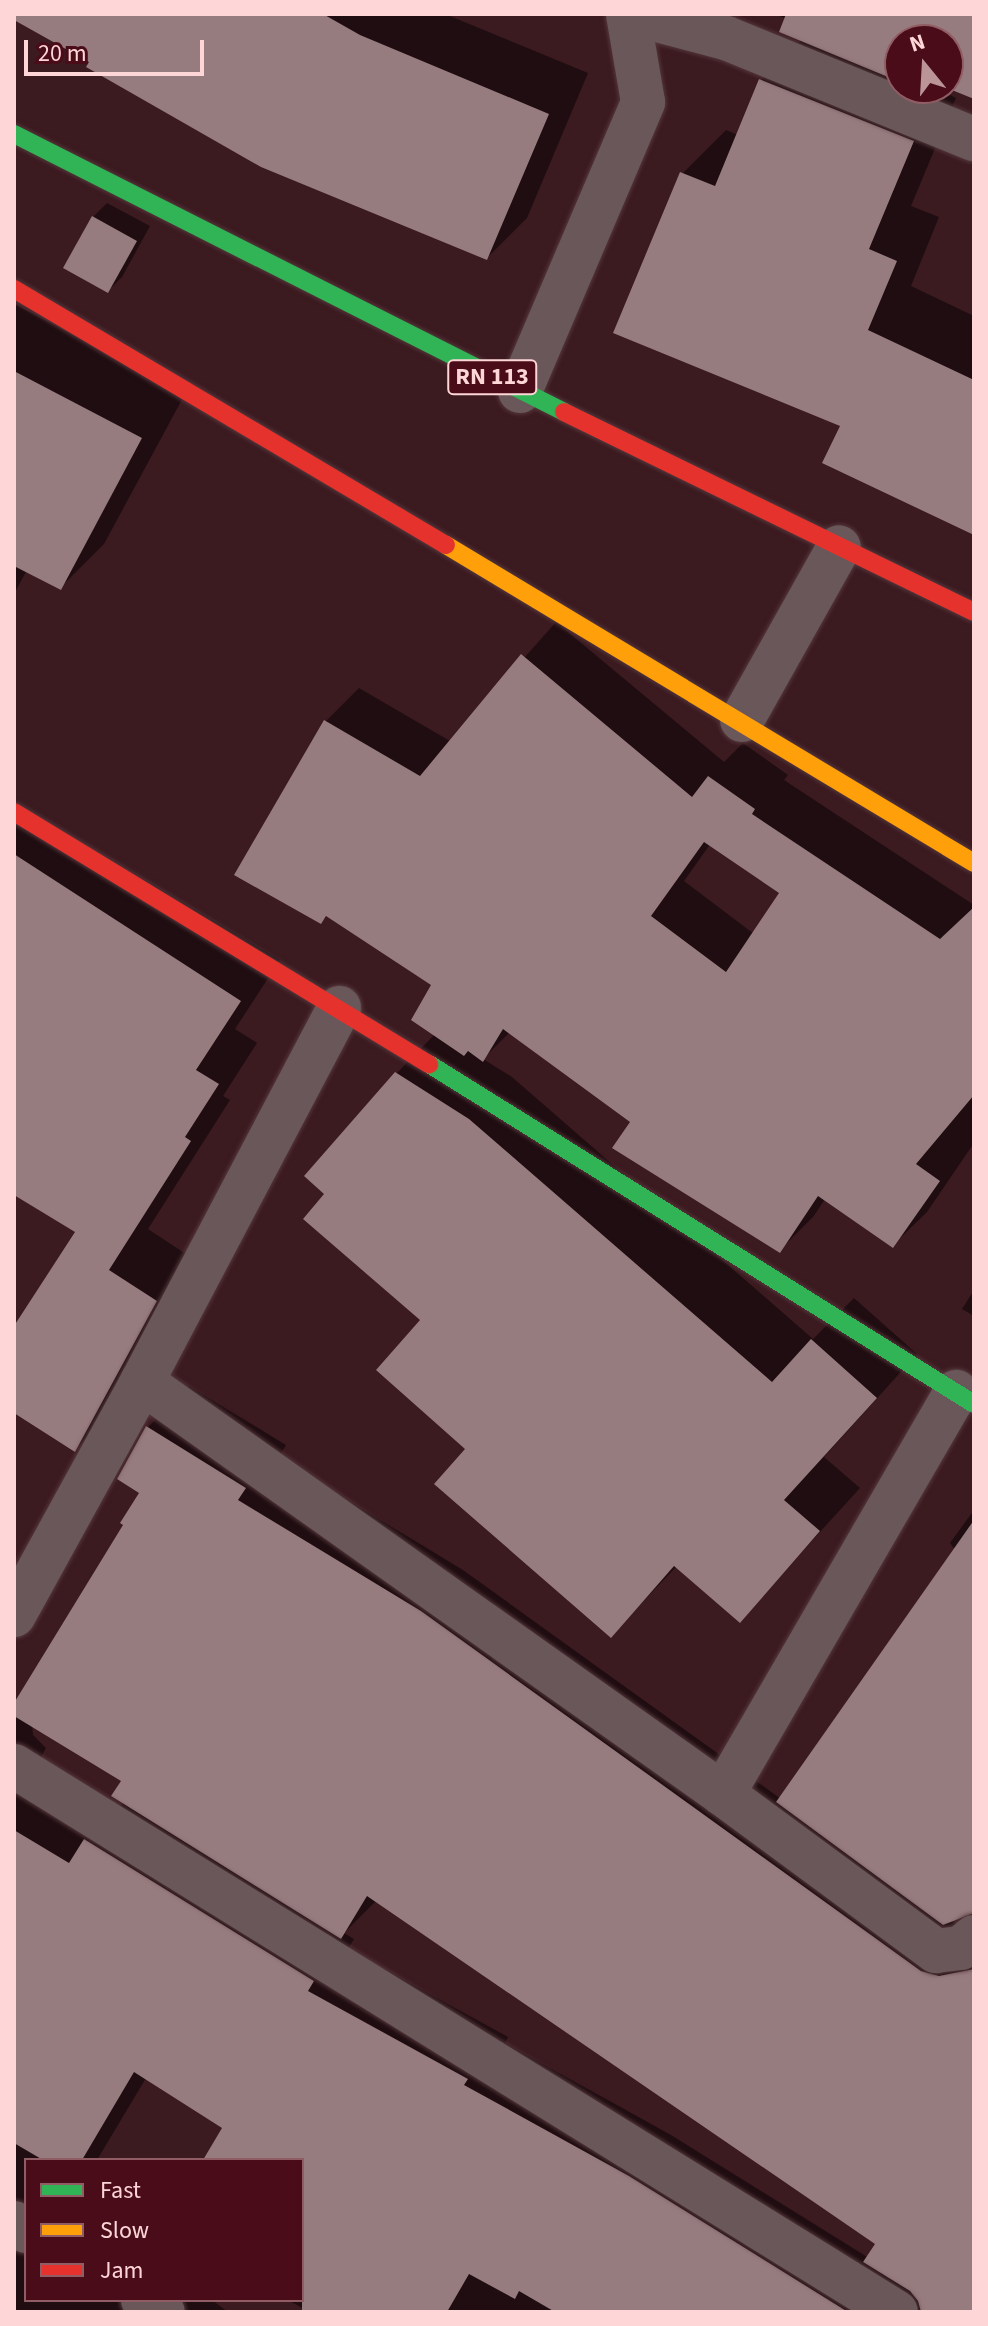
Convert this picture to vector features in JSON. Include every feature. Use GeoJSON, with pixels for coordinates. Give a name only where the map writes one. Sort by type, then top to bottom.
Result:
{"type":"FeatureCollection","features":[{"type":"Feature","properties":{"kind":"street"},"geometry":{"type":"LineString","coordinates":[[520,391],[643,102],[628,14]]}},
{"type":"Feature","properties":{"kind":"street"},"geometry":{"type":"LineString","coordinates":[[635,14],[726,38],[974,139]]}},
{"type":"Feature","properties":{"kind":"street","name":"RN 113"},"geometry":{"type":"LineString","coordinates":[[14,134],[520,391],[974,612]]}},
{"type":"Feature","properties":{"kind":"street"},"geometry":{"type":"LineString","coordinates":[[14,289],[742,720],[974,863]]}},
{"type":"Feature","properties":{"kind":"street"},"geometry":{"type":"LineString","coordinates":[[742,720],[839,547]]}},
{"type":"Feature","properties":{"kind":"street"},"geometry":{"type":"LineString","coordinates":[[14,812],[339,1008],[965,1398],[723,1794]]}},
{"type":"Feature","properties":{"kind":"street"},"geometry":{"type":"LineString","coordinates":[[14,1615],[142,1382],[339,1008]]}},
{"type":"Feature","properties":{"kind":"street"},"geometry":{"type":"LineString","coordinates":[[142,1382],[723,1794],[936,1951],[961,1948],[974,1937]]}},
{"type":"Feature","properties":{"kind":"street"},"geometry":{"type":"LineString","coordinates":[[14,1766],[896,2312]]}},
{"type":"Feature","properties":{"kind":"building"},"geometry":{"type":"Polygon","coordinates":[[[14,14],[323,14],[360,35],[549,114],[487,260],[261,167],[86,67],[89,62],[14,20],[14,14]]]}},
{"type":"Feature","properties":{"kind":"building"},"geometry":{"type":"Polygon","coordinates":[[[786,14],[974,14],[974,99],[964,95],[964,24],[884,24],[884,75],[779,32],[786,14]]]}},
{"type":"Feature","properties":{"kind":"building"},"geometry":{"type":"Polygon","coordinates":[[[759,79],[914,141],[869,249],[897,261],[868,330],[974,380],[974,535],[822,463],[840,426],[613,333],[680,172],[715,186],[759,79]]]}},
{"type":"Feature","properties":{"kind":"building"},"geometry":{"type":"Polygon","coordinates":[[[92,216],[137,241],[108,293],[63,268],[92,216]]]}},
{"type":"Feature","properties":{"kind":"building"},"geometry":{"type":"Polygon","coordinates":[[[14,371],[142,438],[61,590],[14,566],[14,371]]]}},
{"type":"Feature","properties":{"kind":"building"},"geometry":{"type":"Polygon","coordinates":[[[521,654],[692,797],[708,776],[755,809],[752,814],[940,939],[974,907],[974,1095],[916,1164],[940,1181],[893,1248],[818,1196],[780,1253],[612,1148],[630,1122],[503,1029],[483,1062],[468,1051],[464,1056],[411,1020],[431,985],[326,916],[321,924],[234,875],[324,720],[420,776],[521,654]],[[704,842],[651,916],[726,972],[779,893],[704,842]]]}},
{"type":"Feature","properties":{"kind":"building"},"geometry":{"type":"Polygon","coordinates":[[[14,854],[241,1001],[196,1070],[219,1084],[185,1137],[191,1141],[109,1270],[157,1301],[75,1452],[14,1413],[14,1326],[75,1232],[14,1195],[14,854]]]}},
{"type":"Feature","properties":{"kind":"building"},"geometry":{"type":"Polygon","coordinates":[[[395,1072],[469,1119],[772,1382],[811,1339],[877,1398],[784,1500],[820,1531],[740,1623],[674,1566],[611,1638],[434,1484],[465,1449],[376,1370],[420,1320],[303,1219],[324,1194],[304,1176],[395,1072]]]}},
{"type":"Feature","properties":{"kind":"building"},"geometry":{"type":"Polygon","coordinates":[[[146,1426],[246,1488],[238,1500],[421,1611],[921,1971],[939,1976],[974,1969],[974,2312],[921,2312],[918,2301],[910,2291],[863,2262],[875,2244],[367,1896],[341,1939],[111,1796],[121,1781],[14,1716],[14,1703],[123,1525],[120,1523],[139,1493],[117,1479],[146,1426]]]}},
{"type":"Feature","properties":{"kind":"building"},"geometry":{"type":"Polygon","coordinates":[[[974,1520],[974,1913],[943,1925],[776,1802],[974,1520]]]}},
{"type":"Feature","properties":{"kind":"building"},"geometry":{"type":"Polygon","coordinates":[[[14,1830],[69,1863],[84,1839],[314,1981],[308,1991],[468,2079],[464,2085],[629,2176],[848,2312],[555,2312],[519,2291],[515,2299],[469,2274],[447,2312],[302,2312],[304,2158],[204,2158],[222,2128],[134,2072],[83,2158],[40,2158],[14,2143],[14,1830]]]}},
{"type":"Feature","properties":{"kind":"traffic: fast"},"geometry":{"type":"LineString","coordinates":[[14,134],[564,412]]}},
{"type":"Feature","properties":{"kind":"traffic: fast"},"geometry":{"type":"LineString","coordinates":[[429,1064],[974,1404]]}},
{"type":"Feature","properties":{"kind":"traffic: slow"},"geometry":{"type":"LineString","coordinates":[[446,545],[974,863]]}},
{"type":"Feature","properties":{"kind":"traffic: jam"},"geometry":{"type":"LineString","coordinates":[[14,289],[446,545]]}},
{"type":"Feature","properties":{"kind":"traffic: jam"},"geometry":{"type":"LineString","coordinates":[[564,412],[974,612]]}},
{"type":"Feature","properties":{"kind":"traffic: jam"},"geometry":{"type":"LineString","coordinates":[[14,812],[429,1064]]}}]}
